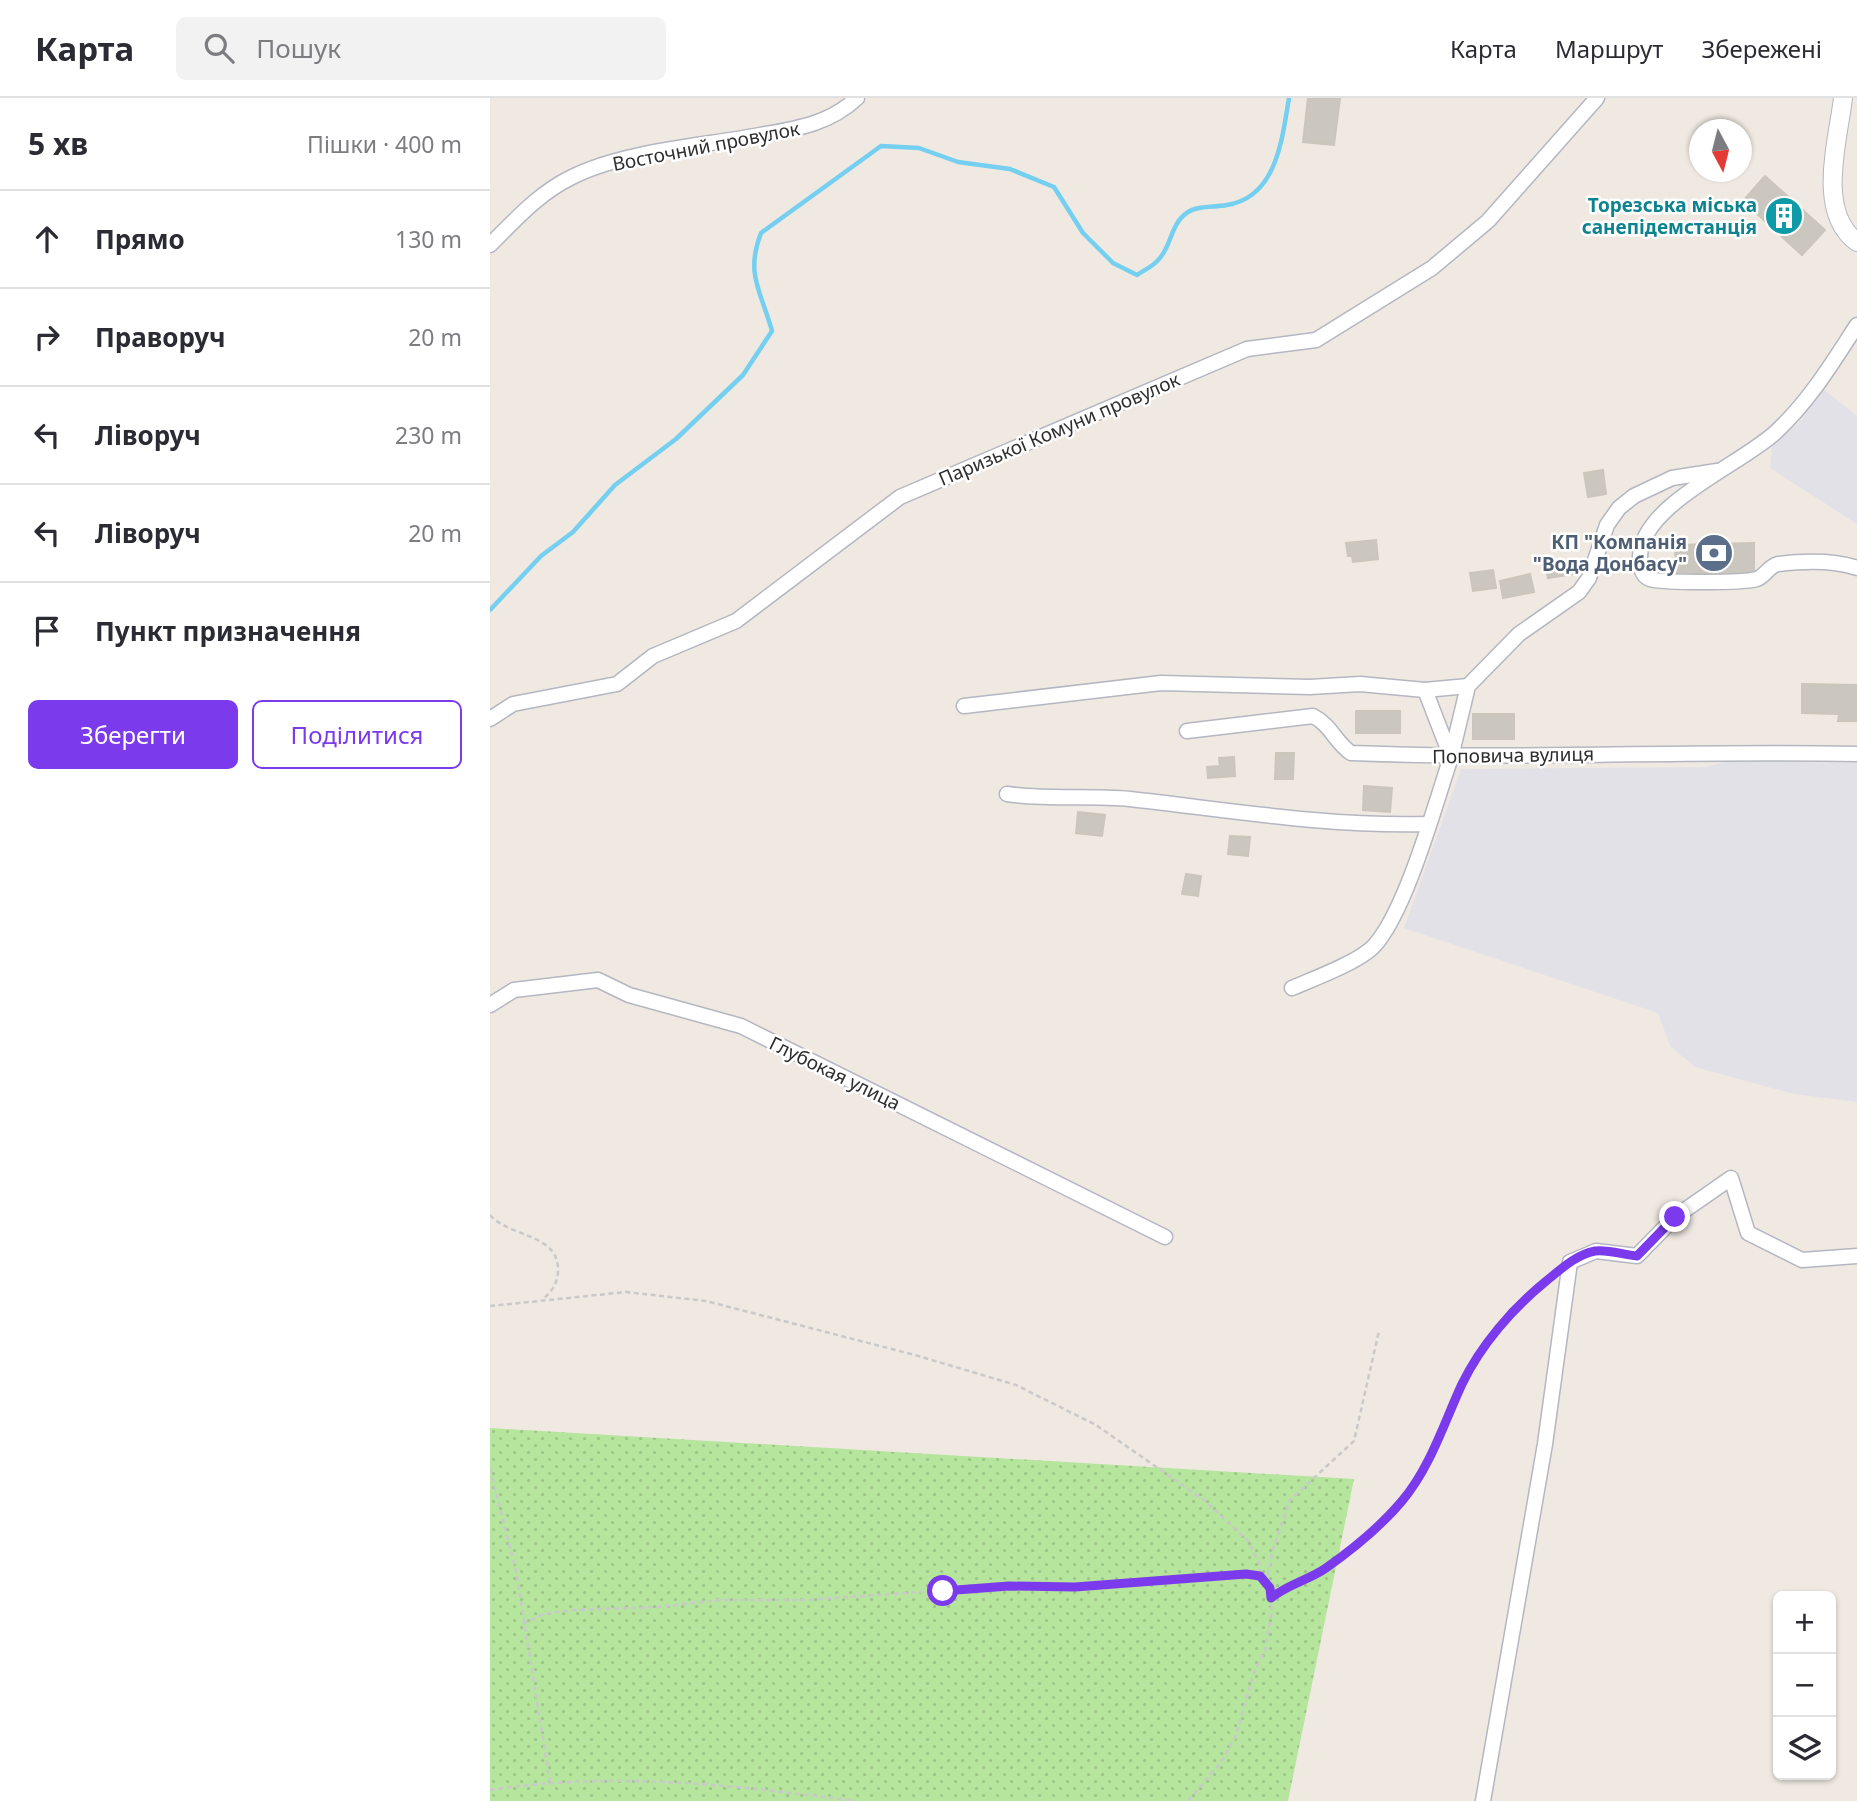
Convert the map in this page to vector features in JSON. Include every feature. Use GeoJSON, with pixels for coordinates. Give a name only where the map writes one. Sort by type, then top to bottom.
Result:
{"type":"FeatureCollection","features":[{"type":"Feature","properties":{"kind":"street","name":"Восточний провулок"},"geometry":{"type":"LineString","coordinates":[[490,245],[535,199],[573,176],[627,159],[810,126],[844,111],[857,98]]}},
{"type":"Feature","properties":{"kind":"street","name":"Паризької Комуни провулок"},"geometry":{"type":"LineString","coordinates":[[490,719],[513,704],[617,684],[653,656],[736,621],[900,497],[1247,349],[1316,340],[1432,268],[1479,229],[1597,98]]}},
{"type":"Feature","properties":{"kind":"street"},"geometry":{"type":"LineString","coordinates":[[1843,98],[1834,209],[1847,234],[1857,242]]}},
{"type":"Feature","properties":{"kind":"street"},"geometry":{"type":"LineString","coordinates":[[1857,325],[1815,389],[1777,431],[1674,503],[1657,520],[1640,552],[1643,573],[1650,579],[1680,582],[1757,579],[1775,565],[1842,563],[1857,568]]}},
{"type":"Feature","properties":{"kind":"street"},"geometry":{"type":"LineString","coordinates":[[1292,988],[1333,970],[1373,947],[1397,905],[1429,824],[1451,757],[1468,686],[1519,634],[1579,592],[1589,578],[1607,525],[1619,509],[1634,496],[1672,478],[1722,471]]}},
{"type":"Feature","properties":{"kind":"street"},"geometry":{"type":"LineString","coordinates":[[964,706],[1161,684],[1310,687],[1360,684],[1425,690],[1468,686]]}},
{"type":"Feature","properties":{"kind":"street"},"geometry":{"type":"LineString","coordinates":[[1425,690],[1451,757]]}},
{"type":"Feature","properties":{"kind":"street","name":"Поповича вулиця"},"geometry":{"type":"LineString","coordinates":[[1187,731],[1313,716],[1327,723],[1338,744],[1352,753],[1451,757],[1746,751],[1857,754]]}},
{"type":"Feature","properties":{"kind":"street"},"geometry":{"type":"LineString","coordinates":[[1006,794],[1030,797],[1095,796],[1349,823],[1429,824]]}},
{"type":"Feature","properties":{"kind":"street","name":"Глубокая улица"},"geometry":{"type":"LineString","coordinates":[[490,1005],[514,990],[598,980],[629,995],[741,1026],[1165,1237]]}},
{"type":"Feature","properties":{"kind":"street"},"geometry":{"type":"LineString","coordinates":[[1483,1801],[1545,1444],[1570,1262],[1595,1251],[1637,1256],[1675,1217],[1731,1178],[1748,1233],[1802,1260],[1857,1256]]}},
{"type":"Feature","properties":{"kind":"path"},"geometry":{"type":"LineString","coordinates":[[490,1215],[522,1235],[547,1244],[555,1254],[557,1281],[551,1293],[542,1300]]}},
{"type":"Feature","properties":{"kind":"path"},"geometry":{"type":"LineString","coordinates":[[1271,1598],[1284,1587],[1325,1569],[1384,1521],[1398,1506],[1420,1474],[1463,1381],[1483,1349],[1509,1315],[1570,1262]]}},
{"type":"Feature","properties":{"kind":"path"},"geometry":{"type":"LineString","coordinates":[[490,1306],[626,1292],[706,1301],[915,1355],[1016,1385],[1096,1424],[1204,1500],[1248,1541],[1259,1563],[1260,1576],[1271,1598],[1272,1611],[1265,1650],[1254,1672],[1235,1738],[1221,1762],[1188,1801]]}},
{"type":"Feature","properties":{"kind":"path"},"geometry":{"type":"LineString","coordinates":[[1266,1584],[1273,1549],[1290,1500],[1354,1441],[1378,1331]]}},
{"type":"Feature","properties":{"kind":"path"},"geometry":{"type":"LineString","coordinates":[[490,1469],[516,1571],[550,1783]]}},
{"type":"Feature","properties":{"kind":"path"},"geometry":{"type":"LineString","coordinates":[[523,1624],[544,1614],[573,1610],[658,1607],[720,1600],[806,1600],[1009,1586],[1075,1587],[1211,1576],[1260,1576]]}},
{"type":"Feature","properties":{"kind":"path"},"geometry":{"type":"LineString","coordinates":[[490,1790],[550,1783],[692,1782],[855,1801]]}},
{"type":"Feature","properties":{"kind":"shaded area"},"geometry":{"type":"Polygon","coordinates":[[[1822,388],[1857,416],[1857,524],[1770,468],[1772,446],[1798,424],[1822,388]]]}},
{"type":"Feature","properties":{"kind":"shaded area"},"geometry":{"type":"Polygon","coordinates":[[[1728,761],[1857,763],[1857,1102],[1794,1094],[1695,1067],[1670,1046],[1658,1013],[1404,928],[1461,769],[1706,767],[1728,761]]]}},
{"type":"Feature","properties":{"kind":"green space"},"geometry":{"type":"Polygon","coordinates":[[[490,1428],[1354,1479],[1288,1801],[490,1801],[490,1428]]]}},
{"type":"Feature","properties":{"kind":"building"},"geometry":{"type":"Polygon","coordinates":[[[1308,98],[1340,98],[1334,145],[1303,142],[1308,98]]]}},
{"type":"Feature","properties":{"kind":"building","name":"Торезська міська санепідемстанція"},"geometry":{"type":"Polygon","coordinates":[[[1765,176],[1825,230],[1802,255],[1743,201],[1765,176]]]}},
{"type":"Feature","properties":{"kind":"building"},"geometry":{"type":"Polygon","coordinates":[[[1603,470],[1606,494],[1588,497],[1584,473],[1603,470]]]}},
{"type":"Feature","properties":{"kind":"building"},"geometry":{"type":"Polygon","coordinates":[[[1376,540],[1378,559],[1353,562],[1352,556],[1348,556],[1346,543],[1376,540]]]}},
{"type":"Feature","properties":{"kind":"building"},"geometry":{"type":"Polygon","coordinates":[[[1754,543],[1754,573],[1676,575],[1675,545],[1754,543]]]}},
{"type":"Feature","properties":{"kind":"building"},"geometry":{"type":"Polygon","coordinates":[[[1572,561],[1574,574],[1548,578],[1546,566],[1572,561]]]}},
{"type":"Feature","properties":{"kind":"building"},"geometry":{"type":"Polygon","coordinates":[[[1493,570],[1496,588],[1473,591],[1470,573],[1493,570]]]}},
{"type":"Feature","properties":{"kind":"building"},"geometry":{"type":"Polygon","coordinates":[[[1530,574],[1534,592],[1503,598],[1500,581],[1530,574]]]}},
{"type":"Feature","properties":{"kind":"building"},"geometry":{"type":"Polygon","coordinates":[[[1802,684],[1857,685],[1857,721],[1838,721],[1839,714],[1802,713],[1802,684]]]}},
{"type":"Feature","properties":{"kind":"building"},"geometry":{"type":"Polygon","coordinates":[[[1356,711],[1400,711],[1400,733],[1356,733],[1356,711]]]}},
{"type":"Feature","properties":{"kind":"building"},"geometry":{"type":"Polygon","coordinates":[[[1473,714],[1514,714],[1514,739],[1473,739],[1473,714]]]}},
{"type":"Feature","properties":{"kind":"building"},"geometry":{"type":"Polygon","coordinates":[[[1276,753],[1294,753],[1293,779],[1275,779],[1276,753]]]}},
{"type":"Feature","properties":{"kind":"building"},"geometry":{"type":"Polygon","coordinates":[[[1234,757],[1235,776],[1208,778],[1207,767],[1220,766],[1219,758],[1234,757]]]}},
{"type":"Feature","properties":{"kind":"building"},"geometry":{"type":"Polygon","coordinates":[[[1364,786],[1392,788],[1390,812],[1363,810],[1364,786]]]}},
{"type":"Feature","properties":{"kind":"building"},"geometry":{"type":"Polygon","coordinates":[[[1078,812],[1105,815],[1102,836],[1076,833],[1078,812]]]}},
{"type":"Feature","properties":{"kind":"building"},"geometry":{"type":"Polygon","coordinates":[[[1230,836],[1250,837],[1248,856],[1228,854],[1230,836]]]}},
{"type":"Feature","properties":{"kind":"building"},"geometry":{"type":"Polygon","coordinates":[[[1186,874],[1201,876],[1198,896],[1182,894],[1186,874]]]}},
{"type":"Feature","properties":{"kind":"waterway"},"geometry":{"type":"LineString","coordinates":[[490,610],[541,556],[573,532],[615,485],[676,439],[743,375],[772,331],[756,282],[754,260],[761,233],[881,146],[919,148],[958,162],[1010,169],[1054,187],[1083,233],[1113,263],[1137,275],[1154,264],[1163,254],[1175,226],[1187,213],[1197,208],[1244,200],[1257,191],[1274,164],[1289,98]]}},
{"type":"Feature","properties":{"kind":"place","name":"Торезська міська санепідемстанція"},"geometry":{"type":"Point","coordinates":[1784,216]}},
{"type":"Feature","properties":{"kind":"place","name":"КП \"Компанія \"Вода Донбасу\""},"geometry":{"type":"Point","coordinates":[1714,553]}},
{"type":"Feature","properties":{"kind":"route"},"geometry":{"type":"LineString","coordinates":[[943,1591],[1009,1586],[1075,1587],[1246,1574],[1260,1576],[1270,1588],[1271,1598],[1284,1587],[1325,1569],[1384,1521],[1405,1499],[1420,1474],[1463,1381],[1509,1315],[1570,1262],[1595,1251],[1637,1256],[1675,1217]]}}]}
